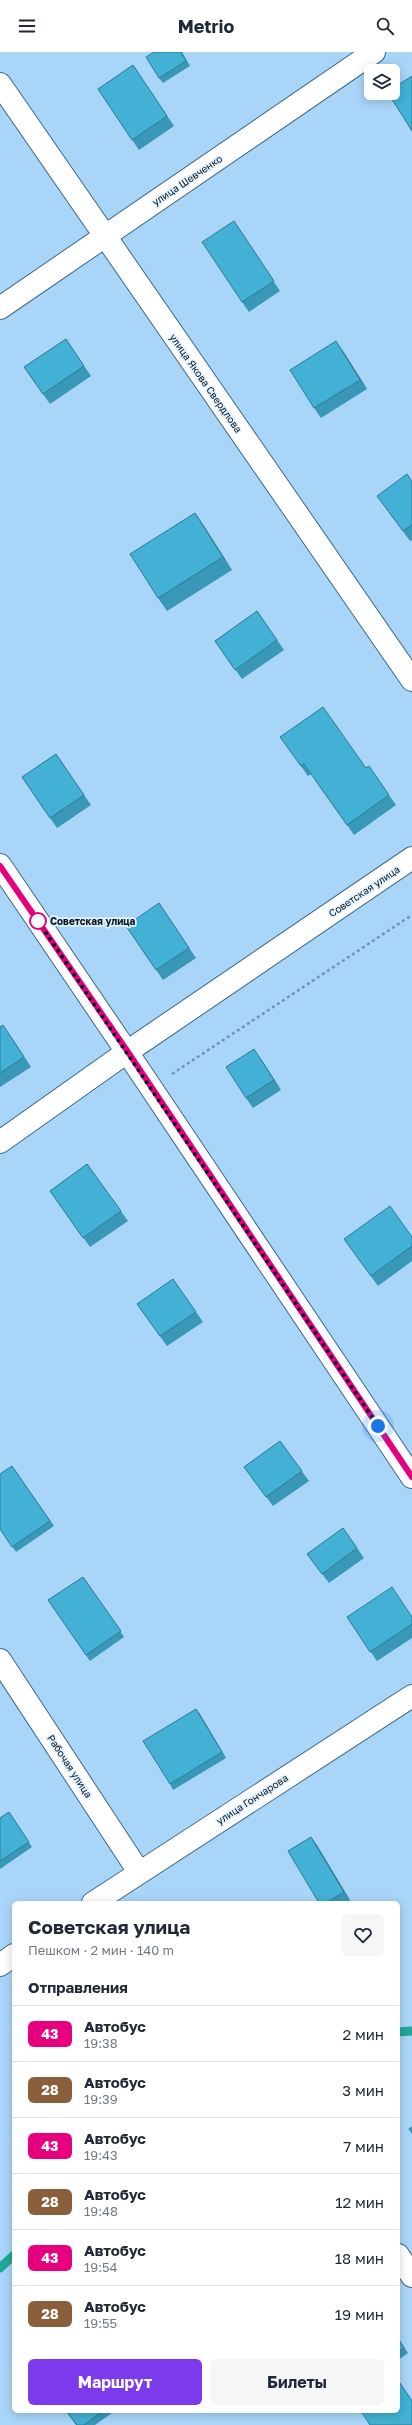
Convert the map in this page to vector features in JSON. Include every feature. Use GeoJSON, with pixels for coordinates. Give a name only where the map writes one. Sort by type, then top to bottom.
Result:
{"type":"FeatureCollection","features":[{"type":"Feature","properties":{"kind":"street","name":"улица Шевченко"},"geometry":{"type":"LineString","coordinates":[[0,308],[374,52]]}},
{"type":"Feature","properties":{"kind":"street","name":"улица Якова Свердлова"},"geometry":{"type":"LineString","coordinates":[[0,84],[412,680]]}},
{"type":"Feature","properties":{"kind":"street","name":"Советская улица"},"geometry":{"type":"LineString","coordinates":[[0,1142],[128,1052],[412,858]]}},
{"type":"Feature","properties":{"kind":"street"},"geometry":{"type":"LineString","coordinates":[[0,866],[128,1052],[412,1477]]}},
{"type":"Feature","properties":{"kind":"street","name":"Рабочая улица"},"geometry":{"type":"LineString","coordinates":[[0,1660],[139,1872]]}},
{"type":"Feature","properties":{"kind":"street","name":"улица Гончарова"},"geometry":{"type":"LineString","coordinates":[[96,1901],[412,1696]]}},
{"type":"Feature","properties":{"kind":"street"},"geometry":{"type":"LineString","coordinates":[[0,1964],[12,1956]]}},
{"type":"Feature","properties":{"kind":"street"},"geometry":{"type":"LineString","coordinates":[[400,2258],[412,2276]]}},
{"type":"Feature","properties":{"kind":"path"},"geometry":{"type":"LineString","coordinates":[[151,1087],[412,915]]}},
{"type":"Feature","properties":{"kind":"building"},"geometry":{"type":"Polygon","coordinates":[[[154,52],[181,52],[186,61],[159,78],[146,57],[154,52]]]}},
{"type":"Feature","properties":{"kind":"building"},"geometry":{"type":"Polygon","coordinates":[[[133,65],[167,116],[132,140],[98,89],[133,65]]]}},
{"type":"Feature","properties":{"kind":"building"},"geometry":{"type":"Polygon","coordinates":[[[412,76],[412,131],[392,100],[400,100],[400,84],[412,76]]]}},
{"type":"Feature","properties":{"kind":"building"},"geometry":{"type":"Polygon","coordinates":[[[234,221],[274,281],[242,302],[202,242],[234,221]]]}},
{"type":"Feature","properties":{"kind":"building"},"geometry":{"type":"Polygon","coordinates":[[[66,339],[84,366],[43,394],[24,367],[66,339]]]}},
{"type":"Feature","properties":{"kind":"building"},"geometry":{"type":"Polygon","coordinates":[[[336,341],[360,380],[314,408],[290,370],[336,341]]]}},
{"type":"Feature","properties":{"kind":"building"},"geometry":{"type":"Polygon","coordinates":[[[407,474],[412,482],[412,525],[403,531],[377,496],[407,474]]]}},
{"type":"Feature","properties":{"kind":"building"},"geometry":{"type":"Polygon","coordinates":[[[195,513],[223,557],[158,598],[130,554],[195,513]]]}},
{"type":"Feature","properties":{"kind":"building"},"geometry":{"type":"Polygon","coordinates":[[[257,611],[277,640],[235,670],[215,641],[257,611]]]}},
{"type":"Feature","properties":{"kind":"building"},"geometry":{"type":"Polygon","coordinates":[[[323,707],[366,768],[369,766],[389,795],[347,825],[304,764],[301,766],[280,737],[323,707]]]}},
{"type":"Feature","properties":{"kind":"building"},"geometry":{"type":"Polygon","coordinates":[[[56,754],[84,795],[50,818],[22,777],[56,754]]]}},
{"type":"Feature","properties":{"kind":"building"},"geometry":{"type":"Polygon","coordinates":[[[159,903],[189,948],[156,970],[126,926],[159,903]]]}},
{"type":"Feature","properties":{"kind":"building"},"geometry":{"type":"Polygon","coordinates":[[[3,1025],[24,1057],[0,1073],[0,1027],[3,1025]]]}},
{"type":"Feature","properties":{"kind":"building"},"geometry":{"type":"Polygon","coordinates":[[[254,1049],[274,1080],[246,1098],[226,1067],[254,1049]]]}},
{"type":"Feature","properties":{"kind":"building"},"geometry":{"type":"Polygon","coordinates":[[[87,1164],[121,1211],[83,1238],[50,1191],[87,1164]]]}},
{"type":"Feature","properties":{"kind":"building"},"geometry":{"type":"Polygon","coordinates":[[[390,1206],[412,1237],[412,1246],[371,1276],[344,1239],[390,1206]]]}},
{"type":"Feature","properties":{"kind":"building"},"geometry":{"type":"Polygon","coordinates":[[[173,1279],[196,1312],[160,1336],[137,1304],[173,1279]]]}},
{"type":"Feature","properties":{"kind":"building"},"geometry":{"type":"Polygon","coordinates":[[[280,1441],[302,1471],[266,1497],[244,1467],[280,1441]]]}},
{"type":"Feature","properties":{"kind":"building"},"geometry":{"type":"Polygon","coordinates":[[[12,1466],[50,1521],[12,1547],[0,1529],[0,1474],[12,1466]]]}},
{"type":"Feature","properties":{"kind":"building"},"geometry":{"type":"Polygon","coordinates":[[[343,1528],[357,1548],[322,1574],[307,1554],[343,1528]]]}},
{"type":"Feature","properties":{"kind":"building"},"geometry":{"type":"Polygon","coordinates":[[[83,1577],[121,1631],[86,1655],[48,1600],[83,1577]]]}},
{"type":"Feature","properties":{"kind":"building"},"geometry":{"type":"Polygon","coordinates":[[[392,1587],[412,1617],[412,1624],[370,1652],[347,1617],[392,1587]]]}},
{"type":"Feature","properties":{"kind":"building"},"geometry":{"type":"Polygon","coordinates":[[[196,1709],[222,1752],[170,1784],[143,1741],[196,1709]]]}},
{"type":"Feature","properties":{"kind":"building"},"geometry":{"type":"Polygon","coordinates":[[[9,1812],[29,1842],[0,1861],[0,1818],[9,1812]]]}},
{"type":"Feature","properties":{"kind":"building"},"geometry":{"type":"Polygon","coordinates":[[[311,1837],[344,1892],[329,1901],[318,1901],[288,1851],[311,1837]]]}},
{"type":"Feature","properties":{"kind":"building"},"geometry":{"type":"Polygon","coordinates":[[[400,2341],[404,2348],[400,2351],[400,2341]]]}},
{"type":"Feature","properties":{"kind":"building"},"geometry":{"type":"Polygon","coordinates":[[[400,2383],[412,2401],[412,2425],[370,2425],[362,2413],[400,2413],[400,2383]]]}},
{"type":"Feature","properties":{"kind":"building"},"geometry":{"type":"Polygon","coordinates":[[[68,2413],[100,2413],[84,2425],[77,2425],[68,2413]]]}},
{"type":"Feature","properties":{"kind":"waterway"},"geometry":{"type":"LineString","coordinates":[[400,2032],[412,2031]]}},
{"type":"Feature","properties":{"kind":"waterway"},"geometry":{"type":"LineString","coordinates":[[0,2268],[12,2257]]}},
{"type":"Feature","properties":{"kind":"bus line","name":"43"},"geometry":{"type":"LineString","coordinates":[[0,866],[128,1052],[412,1477]]}},
{"type":"Feature","properties":{"kind":"place","name":"Советская улица"},"geometry":{"type":"Point","coordinates":[38,921]}},
{"type":"Feature","properties":{"kind":"route"},"geometry":{"type":"LineString","coordinates":[[38,921],[128,1052],[378,1426]]}}]}
